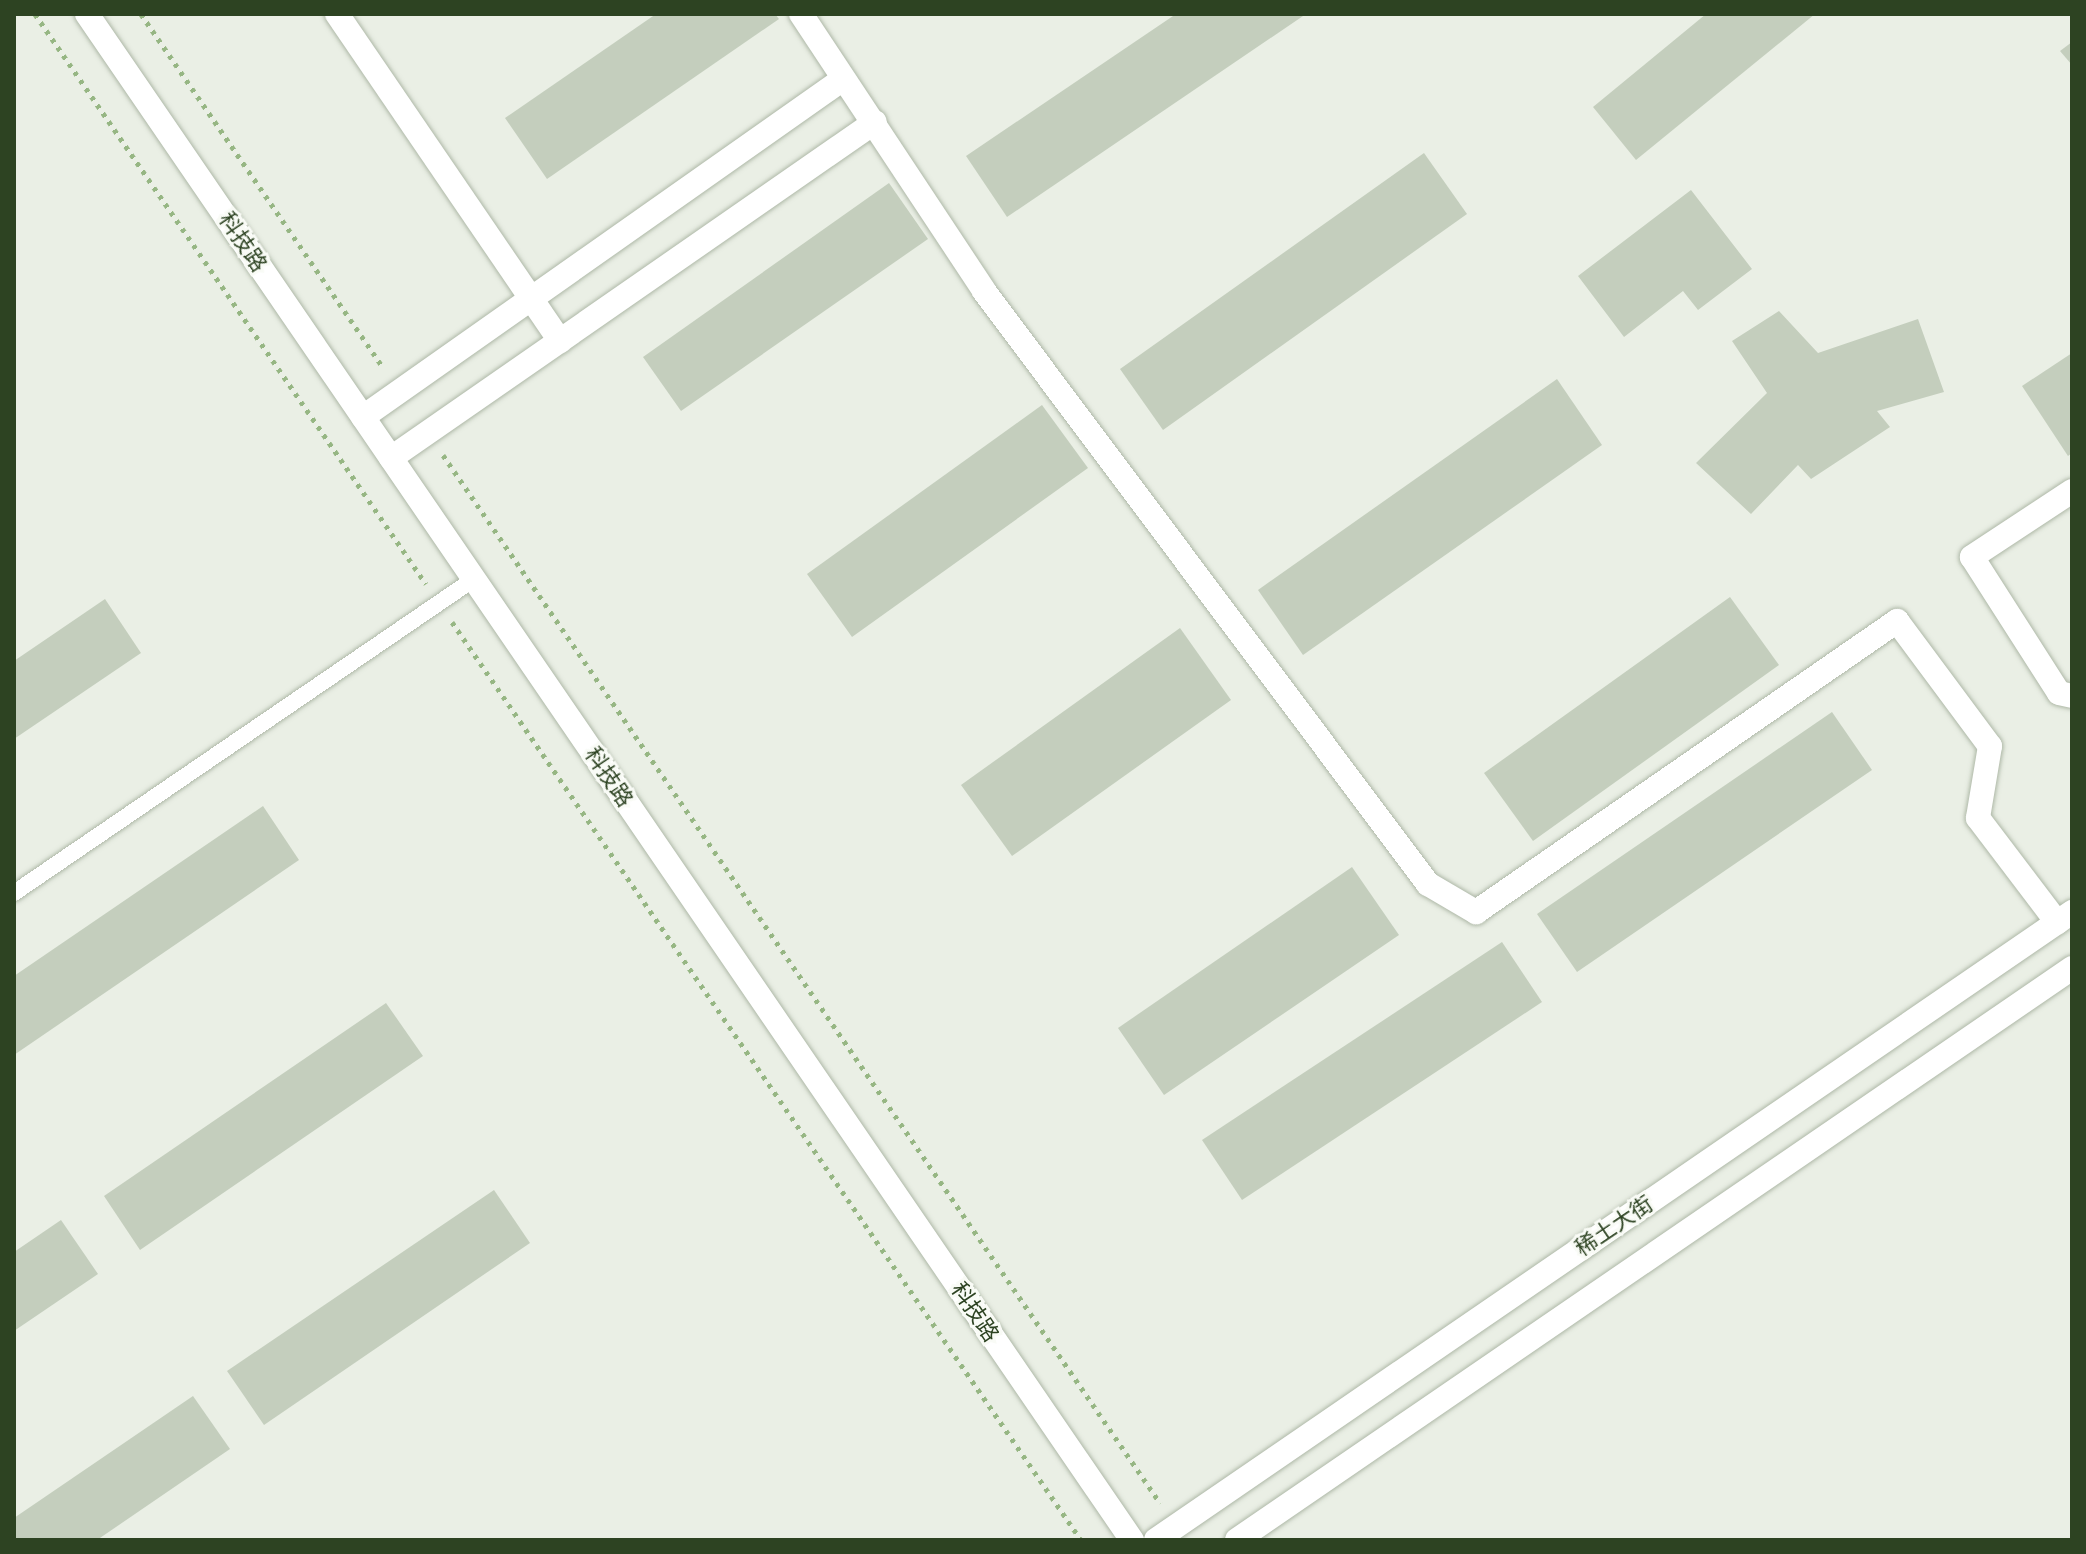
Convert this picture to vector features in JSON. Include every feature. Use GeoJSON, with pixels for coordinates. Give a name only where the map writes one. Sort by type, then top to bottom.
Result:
{"type":"FeatureCollection","features":[{"type":"Feature","properties":{"kind":"street","name":"科技路"},"geometry":{"type":"LineString","coordinates":[[87,14],[1132,1540]]}},
{"type":"Feature","properties":{"kind":"street"},"geometry":{"type":"LineString","coordinates":[[337,14],[560,341]]}},
{"type":"Feature","properties":{"kind":"street"},"geometry":{"type":"LineString","coordinates":[[801,14],[984,291],[1428,884],[1476,912],[1897,621],[1990,746],[1978,818],[2064,917]]}},
{"type":"Feature","properties":{"kind":"street"},"geometry":{"type":"LineString","coordinates":[[363,417],[534,300],[843,79]]}},
{"type":"Feature","properties":{"kind":"street"},"geometry":{"type":"LineString","coordinates":[[391,458],[875,122]]}},
{"type":"Feature","properties":{"kind":"street"},"geometry":{"type":"LineString","coordinates":[[2072,491],[1972,557],[2059,693],[2072,696]]}},
{"type":"Feature","properties":{"kind":"street","name":"稀土大街"},"geometry":{"type":"LineString","coordinates":[[1166,1533],[2064,917]]}},
{"type":"Feature","properties":{"kind":"street","name":"稀土大街"},"geometry":{"type":"LineString","coordinates":[[1237,1540],[2072,968]]}},
{"type":"Feature","properties":{"kind":"lane"},"geometry":{"type":"LineString","coordinates":[[14,893],[474,579]]}},
{"type":"Feature","properties":{"kind":"path"},"geometry":{"type":"LineString","coordinates":[[35,14],[1081,1540]]}},
{"type":"Feature","properties":{"kind":"path"},"geometry":{"type":"LineString","coordinates":[[141,14],[399,391]]}},
{"type":"Feature","properties":{"kind":"path"},"geometry":{"type":"LineString","coordinates":[[427,433],[1166,1533]]}},
{"type":"Feature","properties":{"kind":"building"},"geometry":{"type":"Polygon","coordinates":[[[656,14],[775,14],[779,19],[547,179],[505,118],[656,14]]]}},
{"type":"Feature","properties":{"kind":"building"},"geometry":{"type":"Polygon","coordinates":[[[1176,14],[1306,14],[1007,217],[966,156],[1176,14]]]}},
{"type":"Feature","properties":{"kind":"building"},"geometry":{"type":"Polygon","coordinates":[[[1706,14],[1815,14],[1636,160],[1593,107],[1706,14]]]}},
{"type":"Feature","properties":{"kind":"building"},"geometry":{"type":"Polygon","coordinates":[[[2072,42],[2072,65],[2060,51],[2072,42]]]}},
{"type":"Feature","properties":{"kind":"building"},"geometry":{"type":"Polygon","coordinates":[[[1424,153],[1467,214],[1163,430],[1120,369],[1424,153]]]}},
{"type":"Feature","properties":{"kind":"building"},"geometry":{"type":"Polygon","coordinates":[[[889,183],[928,239],[681,411],[643,357],[889,183]]]}},
{"type":"Feature","properties":{"kind":"building"},"geometry":{"type":"Polygon","coordinates":[[[1691,190],[1752,269],[1698,310],[1683,291],[1624,337],[1578,276],[1691,190]]]}},
{"type":"Feature","properties":{"kind":"building"},"geometry":{"type":"Polygon","coordinates":[[[1779,311],[1818,353],[1918,319],[1944,392],[1877,411],[1890,427],[1811,479],[1798,465],[1751,514],[1696,463],[1767,393],[1732,341],[1779,311]]]}},
{"type":"Feature","properties":{"kind":"building"},"geometry":{"type":"Polygon","coordinates":[[[2072,353],[2072,453],[2068,456],[2022,386],[2072,353]]]}},
{"type":"Feature","properties":{"kind":"building"},"geometry":{"type":"Polygon","coordinates":[[[1557,379],[1602,445],[1303,655],[1258,590],[1557,379]]]}},
{"type":"Feature","properties":{"kind":"building"},"geometry":{"type":"Polygon","coordinates":[[[1042,405],[1088,468],[852,637],[807,574],[1042,405]]]}},
{"type":"Feature","properties":{"kind":"building"},"geometry":{"type":"Polygon","coordinates":[[[1730,597],[1779,665],[1533,841],[1484,773],[1730,597]]]}},
{"type":"Feature","properties":{"kind":"building"},"geometry":{"type":"Polygon","coordinates":[[[105,599],[141,653],[14,739],[14,661],[105,599]]]}},
{"type":"Feature","properties":{"kind":"building"},"geometry":{"type":"Polygon","coordinates":[[[1180,628],[1231,700],[1012,856],[961,785],[1180,628]]]}},
{"type":"Feature","properties":{"kind":"building"},"geometry":{"type":"Polygon","coordinates":[[[1832,712],[1872,770],[1577,972],[1537,914],[1832,712]]]}},
{"type":"Feature","properties":{"kind":"building"},"geometry":{"type":"Polygon","coordinates":[[[263,806],[299,860],[14,1055],[14,976],[263,806]]]}},
{"type":"Feature","properties":{"kind":"building"},"geometry":{"type":"Polygon","coordinates":[[[1352,867],[1399,935],[1164,1095],[1118,1028],[1352,867]]]}},
{"type":"Feature","properties":{"kind":"building"},"geometry":{"type":"Polygon","coordinates":[[[1502,942],[1542,1002],[1242,1200],[1202,1140],[1502,942]]]}},
{"type":"Feature","properties":{"kind":"building"},"geometry":{"type":"Polygon","coordinates":[[[386,1003],[423,1056],[140,1250],[104,1196],[386,1003]]]}},
{"type":"Feature","properties":{"kind":"building"},"geometry":{"type":"Polygon","coordinates":[[[494,1190],[530,1243],[264,1425],[227,1371],[494,1190]]]}},
{"type":"Feature","properties":{"kind":"building"},"geometry":{"type":"Polygon","coordinates":[[[61,1220],[98,1274],[14,1331],[14,1252],[61,1220]]]}},
{"type":"Feature","properties":{"kind":"building"},"geometry":{"type":"Polygon","coordinates":[[[193,1396],[230,1449],[97,1540],[14,1540],[14,1518],[193,1396]]]}}]}
